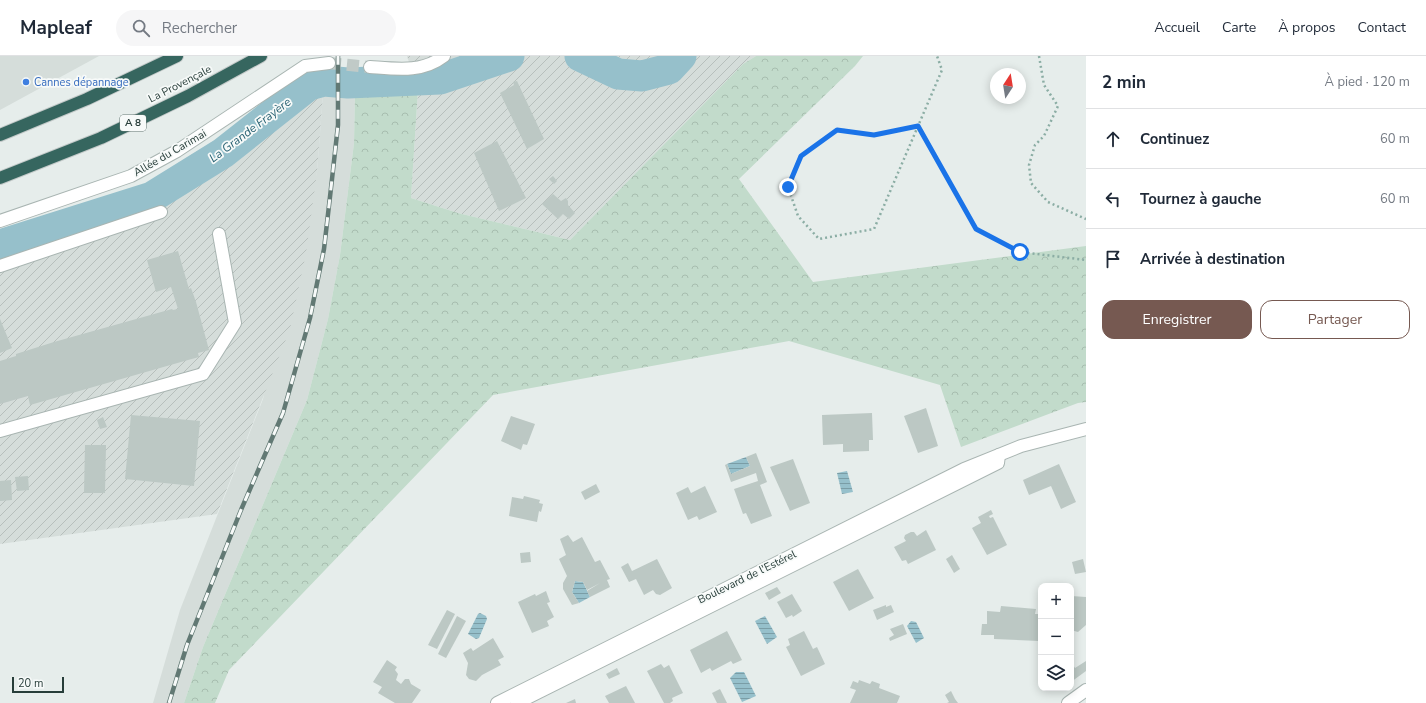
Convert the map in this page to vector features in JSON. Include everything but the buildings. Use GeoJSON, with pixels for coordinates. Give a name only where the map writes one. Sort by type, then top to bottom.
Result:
{"type":"FeatureCollection","features":[{"type":"Feature","properties":{"kind":"highway"},"geometry":{"type":"LineString","coordinates":[[0,135],[87,99],[177,56]]}},
{"type":"Feature","properties":{"kind":"highway","name":"La Provençale"},"geometry":{"type":"LineString","coordinates":[[0,178],[101,138],[188,96],[260,56]]}},
{"type":"Feature","properties":{"kind":"street"},"geometry":{"type":"LineString","coordinates":[[370,67],[403,69],[432,65],[444,56]]}},
{"type":"Feature","properties":{"kind":"street","name":"Allée du Carimai"},"geometry":{"type":"LineString","coordinates":[[0,221],[131,176],[178,151],[306,66],[329,63]]}},
{"type":"Feature","properties":{"kind":"street"},"geometry":{"type":"LineString","coordinates":[[0,266],[161,212]]}},
{"type":"Feature","properties":{"kind":"street"},"geometry":{"type":"LineString","coordinates":[[0,431],[203,374],[235,323],[219,234]]}},
{"type":"Feature","properties":{"kind":"street","name":"Boulevard de l'Estérel"},"geometry":{"type":"LineString","coordinates":[[497,703],[964,469],[1021,446],[1086,429]]}},
{"type":"Feature","properties":{"kind":"street","name":"Boulevard de l'Estérel"},"geometry":{"type":"LineString","coordinates":[[517,703],[998,463],[999,454]]}},
{"type":"Feature","properties":{"kind":"street"},"geometry":{"type":"LineString","coordinates":[[1068,703],[1086,690]]}},
{"type":"Feature","properties":{"kind":"path"},"geometry":{"type":"LineString","coordinates":[[918,126],[874,135],[837,130],[801,156],[788,187],[798,216],[819,239],[874,229],[942,70],[938,56]]}},
{"type":"Feature","properties":{"kind":"path"},"geometry":{"type":"LineString","coordinates":[[1039,56],[1044,84],[1058,106],[1044,136],[1035,145],[1029,165],[1031,183],[1048,202],[1086,219]]}},
{"type":"Feature","properties":{"kind":"path"},"geometry":{"type":"LineString","coordinates":[[918,126],[976,229],[1020,252],[1086,260]]}},
{"type":"Feature","properties":{"kind":"shaded area","name":"Cannes dépannage"},"geometry":{"type":"Polygon","coordinates":[[[0,56],[99,56],[0,110],[0,56]]]}},
{"type":"Feature","properties":{"kind":"shaded area"},"geometry":{"type":"Polygon","coordinates":[[[407,56],[756,56],[743,64],[570,240],[458,213],[411,198],[418,89],[407,56]]]}},
{"type":"Feature","properties":{"kind":"shaded area"},"geometry":{"type":"Polygon","coordinates":[[[355,93],[354,143],[340,255],[328,319],[307,400],[203,647],[184,703],[153,703],[180,610],[263,399],[317,172],[323,94],[355,93]]]}},
{"type":"Feature","properties":{"kind":"shaded area"},"geometry":{"type":"Polygon","coordinates":[[[323,94],[317,172],[306,253],[290,329],[217,514],[0,544],[0,233],[139,188],[275,102],[323,94]]]}},
{"type":"Feature","properties":{"kind":"green space"},"geometry":{"type":"Polygon","coordinates":[[[756,56],[863,56],[855,66],[739,179],[813,282],[1086,246],[1086,402],[1078,403],[961,447],[940,385],[789,341],[493,395],[229,670],[215,703],[184,703],[203,647],[307,400],[328,319],[340,255],[354,143],[355,93],[418,89],[411,198],[458,213],[570,240],[743,64],[756,56]]]}},
{"type":"Feature","properties":{"kind":"water"},"geometry":{"type":"Polygon","coordinates":[[[746,457],[750,466],[731,474],[727,464],[746,457]]]}},
{"type":"Feature","properties":{"kind":"water"},"geometry":{"type":"Polygon","coordinates":[[[847,471],[853,492],[842,494],[837,473],[847,471]]]}},
{"type":"Feature","properties":{"kind":"water"},"geometry":{"type":"Polygon","coordinates":[[[575,581],[583,582],[590,597],[579,603],[572,592],[575,581]]]}},
{"type":"Feature","properties":{"kind":"water"},"geometry":{"type":"Polygon","coordinates":[[[480,613],[486,616],[487,619],[479,638],[476,639],[468,634],[478,614],[480,613]]]}},
{"type":"Feature","properties":{"kind":"water"},"geometry":{"type":"Polygon","coordinates":[[[765,616],[777,637],[767,644],[755,621],[765,616]]]}},
{"type":"Feature","properties":{"kind":"water"},"geometry":{"type":"Polygon","coordinates":[[[911,621],[916,622],[924,638],[916,643],[907,626],[911,621]]]}},
{"type":"Feature","properties":{"kind":"water"},"geometry":{"type":"Polygon","coordinates":[[[736,672],[744,672],[756,696],[742,702],[730,678],[736,672]]]}},
{"type":"Feature","properties":{"kind":"waterway","name":"La Grande Frayère"},"geometry":{"type":"LineString","coordinates":[[0,245],[152,197],[223,153],[309,85],[324,81],[348,83],[440,79],[509,56]]}},
{"type":"Feature","properties":{"kind":"waterway","name":"La Grande Frayère"},"geometry":{"type":"LineString","coordinates":[[580,56],[618,74],[642,76],[669,69],[681,56]]}},
{"type":"Feature","properties":{"kind":"tunnel"},"geometry":{"type":"LineString","coordinates":[[329,63],[370,67]]}},
{"type":"Feature","properties":{"kind":"railway"},"geometry":{"type":"LineString","coordinates":[[169,703],[187,645],[241,510],[283,413],[310,318],[324,249],[338,125],[338,56]]}},
{"type":"Feature","properties":{"kind":"place","name":"Cannes dépannage"},"geometry":{"type":"Point","coordinates":[26,82]}},
{"type":"Feature","properties":{"kind":"route"},"geometry":{"type":"LineString","coordinates":[[788,187],[801,156],[837,130],[874,135],[918,126],[947,180],[976,229],[1020,252]]}}]}
